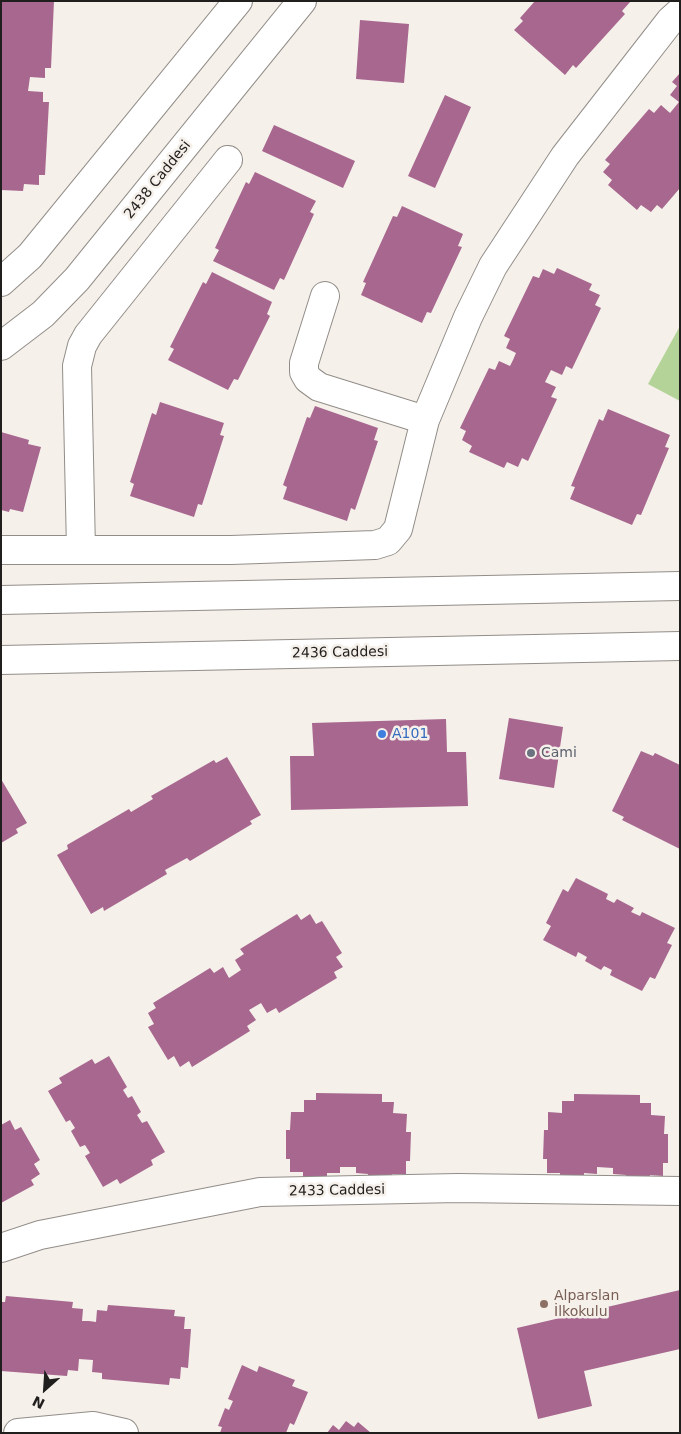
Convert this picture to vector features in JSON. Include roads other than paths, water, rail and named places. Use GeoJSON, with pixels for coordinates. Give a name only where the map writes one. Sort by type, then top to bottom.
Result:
{"type":"FeatureCollection","features":[{"type":"Feature","properties":{"kind":"street"},"geometry":{"type":"LineString","coordinates":[[1,282],[30,256],[238,1]]}},
{"type":"Feature","properties":{"kind":"street","name":"2438 Caddesi"},"geometry":{"type":"LineString","coordinates":[[1,346],[43,314],[77,279],[302,1]]}},
{"type":"Feature","properties":{"kind":"street"},"geometry":{"type":"LineString","coordinates":[[1,550],[231,550],[382,544],[393,537],[398,529],[425,420],[468,316],[493,266],[565,156],[670,21],[680,12]]}},
{"type":"Feature","properties":{"kind":"street"},"geometry":{"type":"LineString","coordinates":[[81,550],[77,366],[82,346],[88,335],[228,160]]}},
{"type":"Feature","properties":{"kind":"street"},"geometry":{"type":"LineString","coordinates":[[325,296],[304,363],[304,372],[308,378],[319,388],[425,420]]}},
{"type":"Feature","properties":{"kind":"street"},"geometry":{"type":"LineString","coordinates":[[1,600],[680,586]]}},
{"type":"Feature","properties":{"kind":"street","name":"2436 Caddesi"},"geometry":{"type":"LineString","coordinates":[[1,660],[680,646]]}},
{"type":"Feature","properties":{"kind":"street","name":"2433 Caddesi"},"geometry":{"type":"LineString","coordinates":[[1,1248],[40,1235],[260,1192],[458,1188],[680,1191]]}},
{"type":"Feature","properties":{"kind":"street"},"geometry":{"type":"LineString","coordinates":[[18,1433],[93,1430],[124,1433]]}},
{"type":"Feature","properties":{"kind":"place","name":"A101"},"geometry":{"type":"Point","coordinates":[382,734]}},
{"type":"Feature","properties":{"kind":"place","name":"Cami"},"geometry":{"type":"Point","coordinates":[531,753]}},
{"type":"Feature","properties":{"kind":"place","name":"Alparslan İlkokulu"},"geometry":{"type":"Point","coordinates":[544,1304]}}]}
